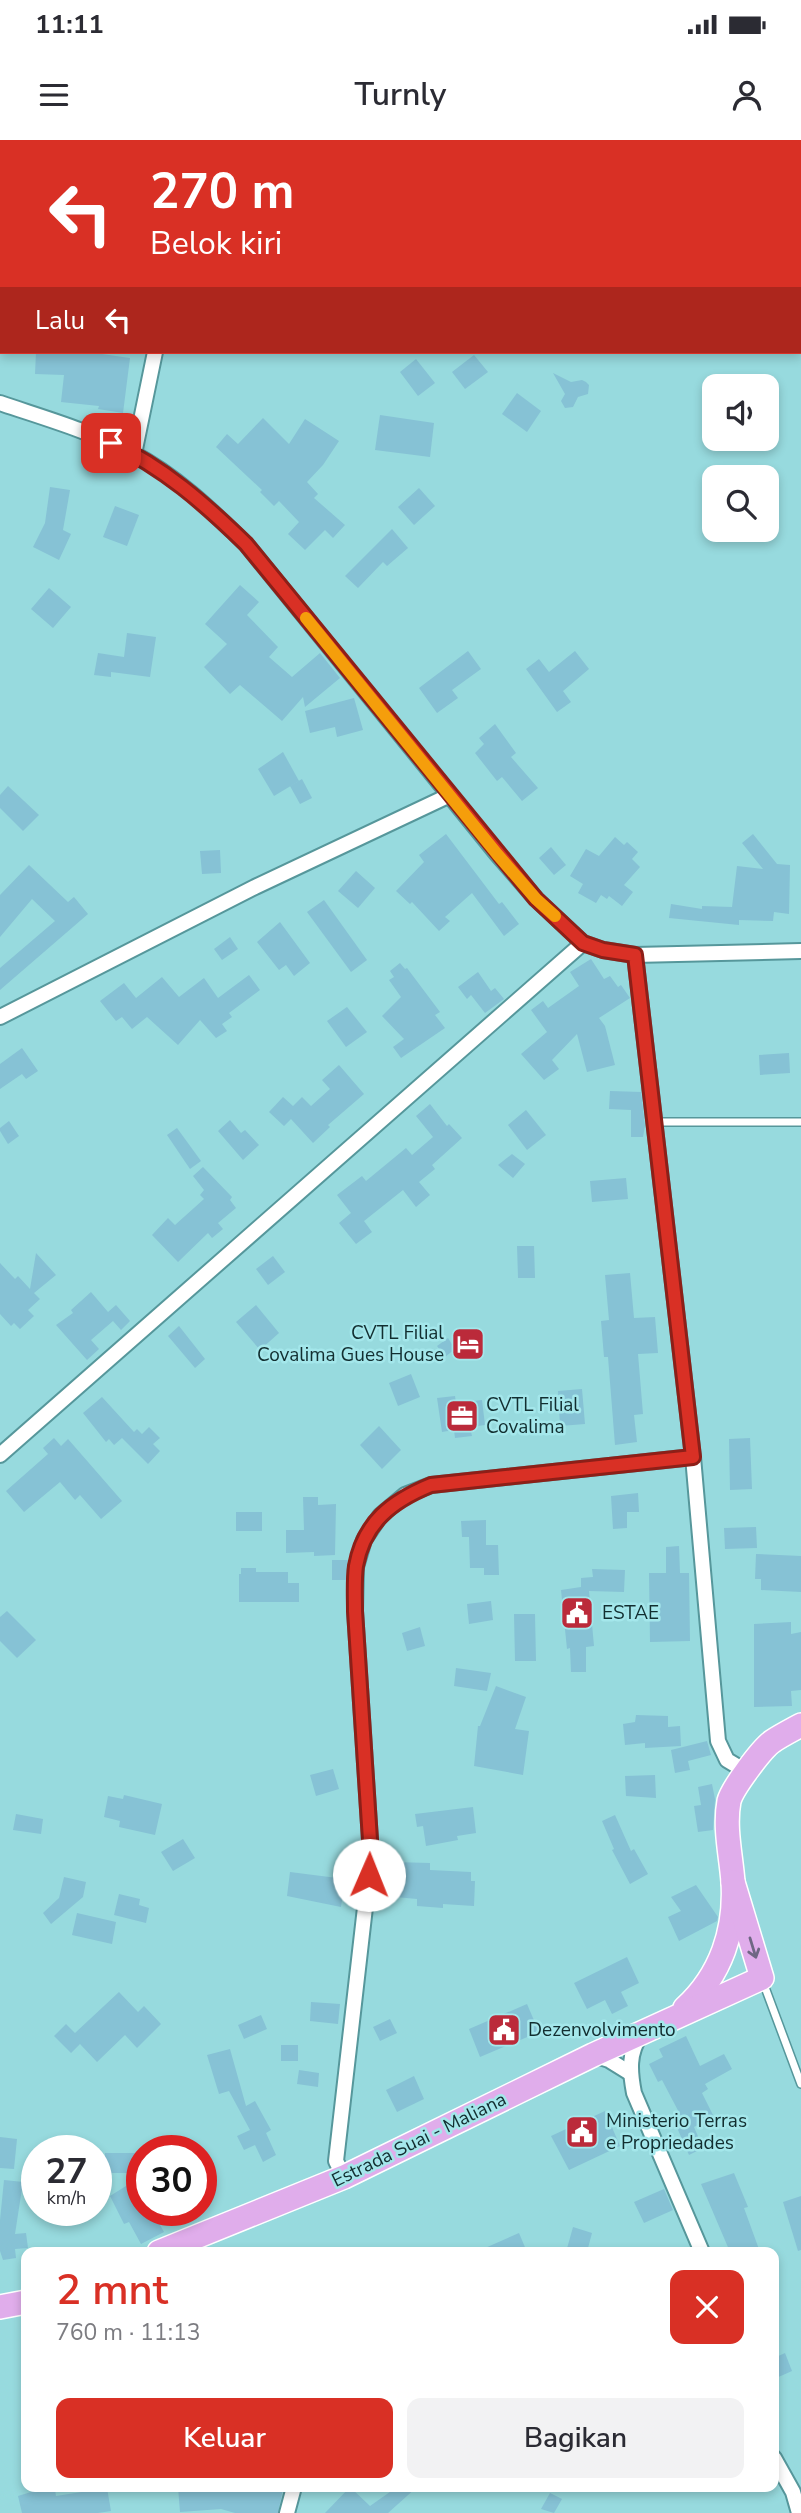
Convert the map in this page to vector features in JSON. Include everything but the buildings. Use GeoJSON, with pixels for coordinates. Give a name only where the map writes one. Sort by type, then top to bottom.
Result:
{"type":"FeatureCollection","features":[{"type":"Feature","properties":{"kind":"main road","name":"Estrada Suai - Maliana"},"geometry":{"type":"LineString","coordinates":[[675,2017],[698,1996],[715,1971],[727,1943],[733,1913],[733,1882],[727,1826],[729,1798],[771,1742],[801,1725]]}},
{"type":"Feature","properties":{"kind":"main road","name":"Estrada Suai - Maliana"},"geometry":{"type":"LineString","coordinates":[[173,2247],[344,2177],[593,2055],[762,1978],[733,1882]]}},
{"type":"Feature","properties":{"kind":"main road"},"geometry":{"type":"LineString","coordinates":[[0,2307],[21,2303]]}},
{"type":"Feature","properties":{"kind":"street"},"geometry":{"type":"LineString","coordinates":[[134,454],[155,354]]}},
{"type":"Feature","properties":{"kind":"street"},"geometry":{"type":"LineString","coordinates":[[0,403],[64,425],[134,454],[166,474],[209,508],[246,544],[536,899],[583,943],[603,950],[635,955],[801,951]]}},
{"type":"Feature","properties":{"kind":"street"},"geometry":{"type":"LineString","coordinates":[[0,1017],[256,887],[450,795]]}},
{"type":"Feature","properties":{"kind":"street"},"geometry":{"type":"LineString","coordinates":[[0,1455],[583,943]]}},
{"type":"Feature","properties":{"kind":"street"},"geometry":{"type":"LineString","coordinates":[[635,955],[693,1457],[718,1741],[727,1760],[747,1772]]}},
{"type":"Feature","properties":{"kind":"street"},"geometry":{"type":"LineString","coordinates":[[344,2177],[336,2161],[371,1855],[355,1611],[356,1567],[364,1540],[380,1516],[405,1495],[431,1485],[693,1457]]}},
{"type":"Feature","properties":{"kind":"street"},"geometry":{"type":"LineString","coordinates":[[644,2031],[633,2047],[630,2073],[634,2094],[700,2247]]}},
{"type":"Feature","properties":{"kind":"street"},"geometry":{"type":"LineString","coordinates":[[593,2055],[609,2060],[630,2073]]}},
{"type":"Feature","properties":{"kind":"street"},"geometry":{"type":"LineString","coordinates":[[779,2467],[793,2492],[799,2513]]}},
{"type":"Feature","properties":{"kind":"street"},"geometry":{"type":"LineString","coordinates":[[287,2513],[293,2492]]}},
{"type":"Feature","properties":{"kind":"lane"},"geometry":{"type":"LineString","coordinates":[[653,1122],[801,1122]]}},
{"type":"Feature","properties":{"kind":"lane"},"geometry":{"type":"LineString","coordinates":[[762,1978],[801,2084]]}},
{"type":"Feature","properties":{"kind":"slow traffic"},"geometry":{"type":"LineString","coordinates":[[306,618],[497,854],[536,899],[555,916]]}},
{"type":"Feature","properties":{"kind":"place","name":"CVTL Filial Covalima Gues House"},"geometry":{"type":"Point","coordinates":[468,1344]}},
{"type":"Feature","properties":{"kind":"place","name":"CVTL Filial Covalima"},"geometry":{"type":"Point","coordinates":[462,1416]}},
{"type":"Feature","properties":{"kind":"place","name":"ESTAE"},"geometry":{"type":"Point","coordinates":[577,1613]}},
{"type":"Feature","properties":{"kind":"place","name":"Dezenvolvimento"},"geometry":{"type":"Point","coordinates":[504,2030]}},
{"type":"Feature","properties":{"kind":"place","name":"Ministerio Terras e Propriedades"},"geometry":{"type":"Point","coordinates":[582,2132]}},
{"type":"Feature","properties":{"kind":"route"},"geometry":{"type":"LineString","coordinates":[[111,443],[166,474],[209,508],[246,544],[536,899],[583,943],[603,950],[635,955],[693,1457],[431,1485],[405,1495],[380,1516],[364,1540],[356,1567],[355,1611],[371,1855],[369,1875]]}}]}
